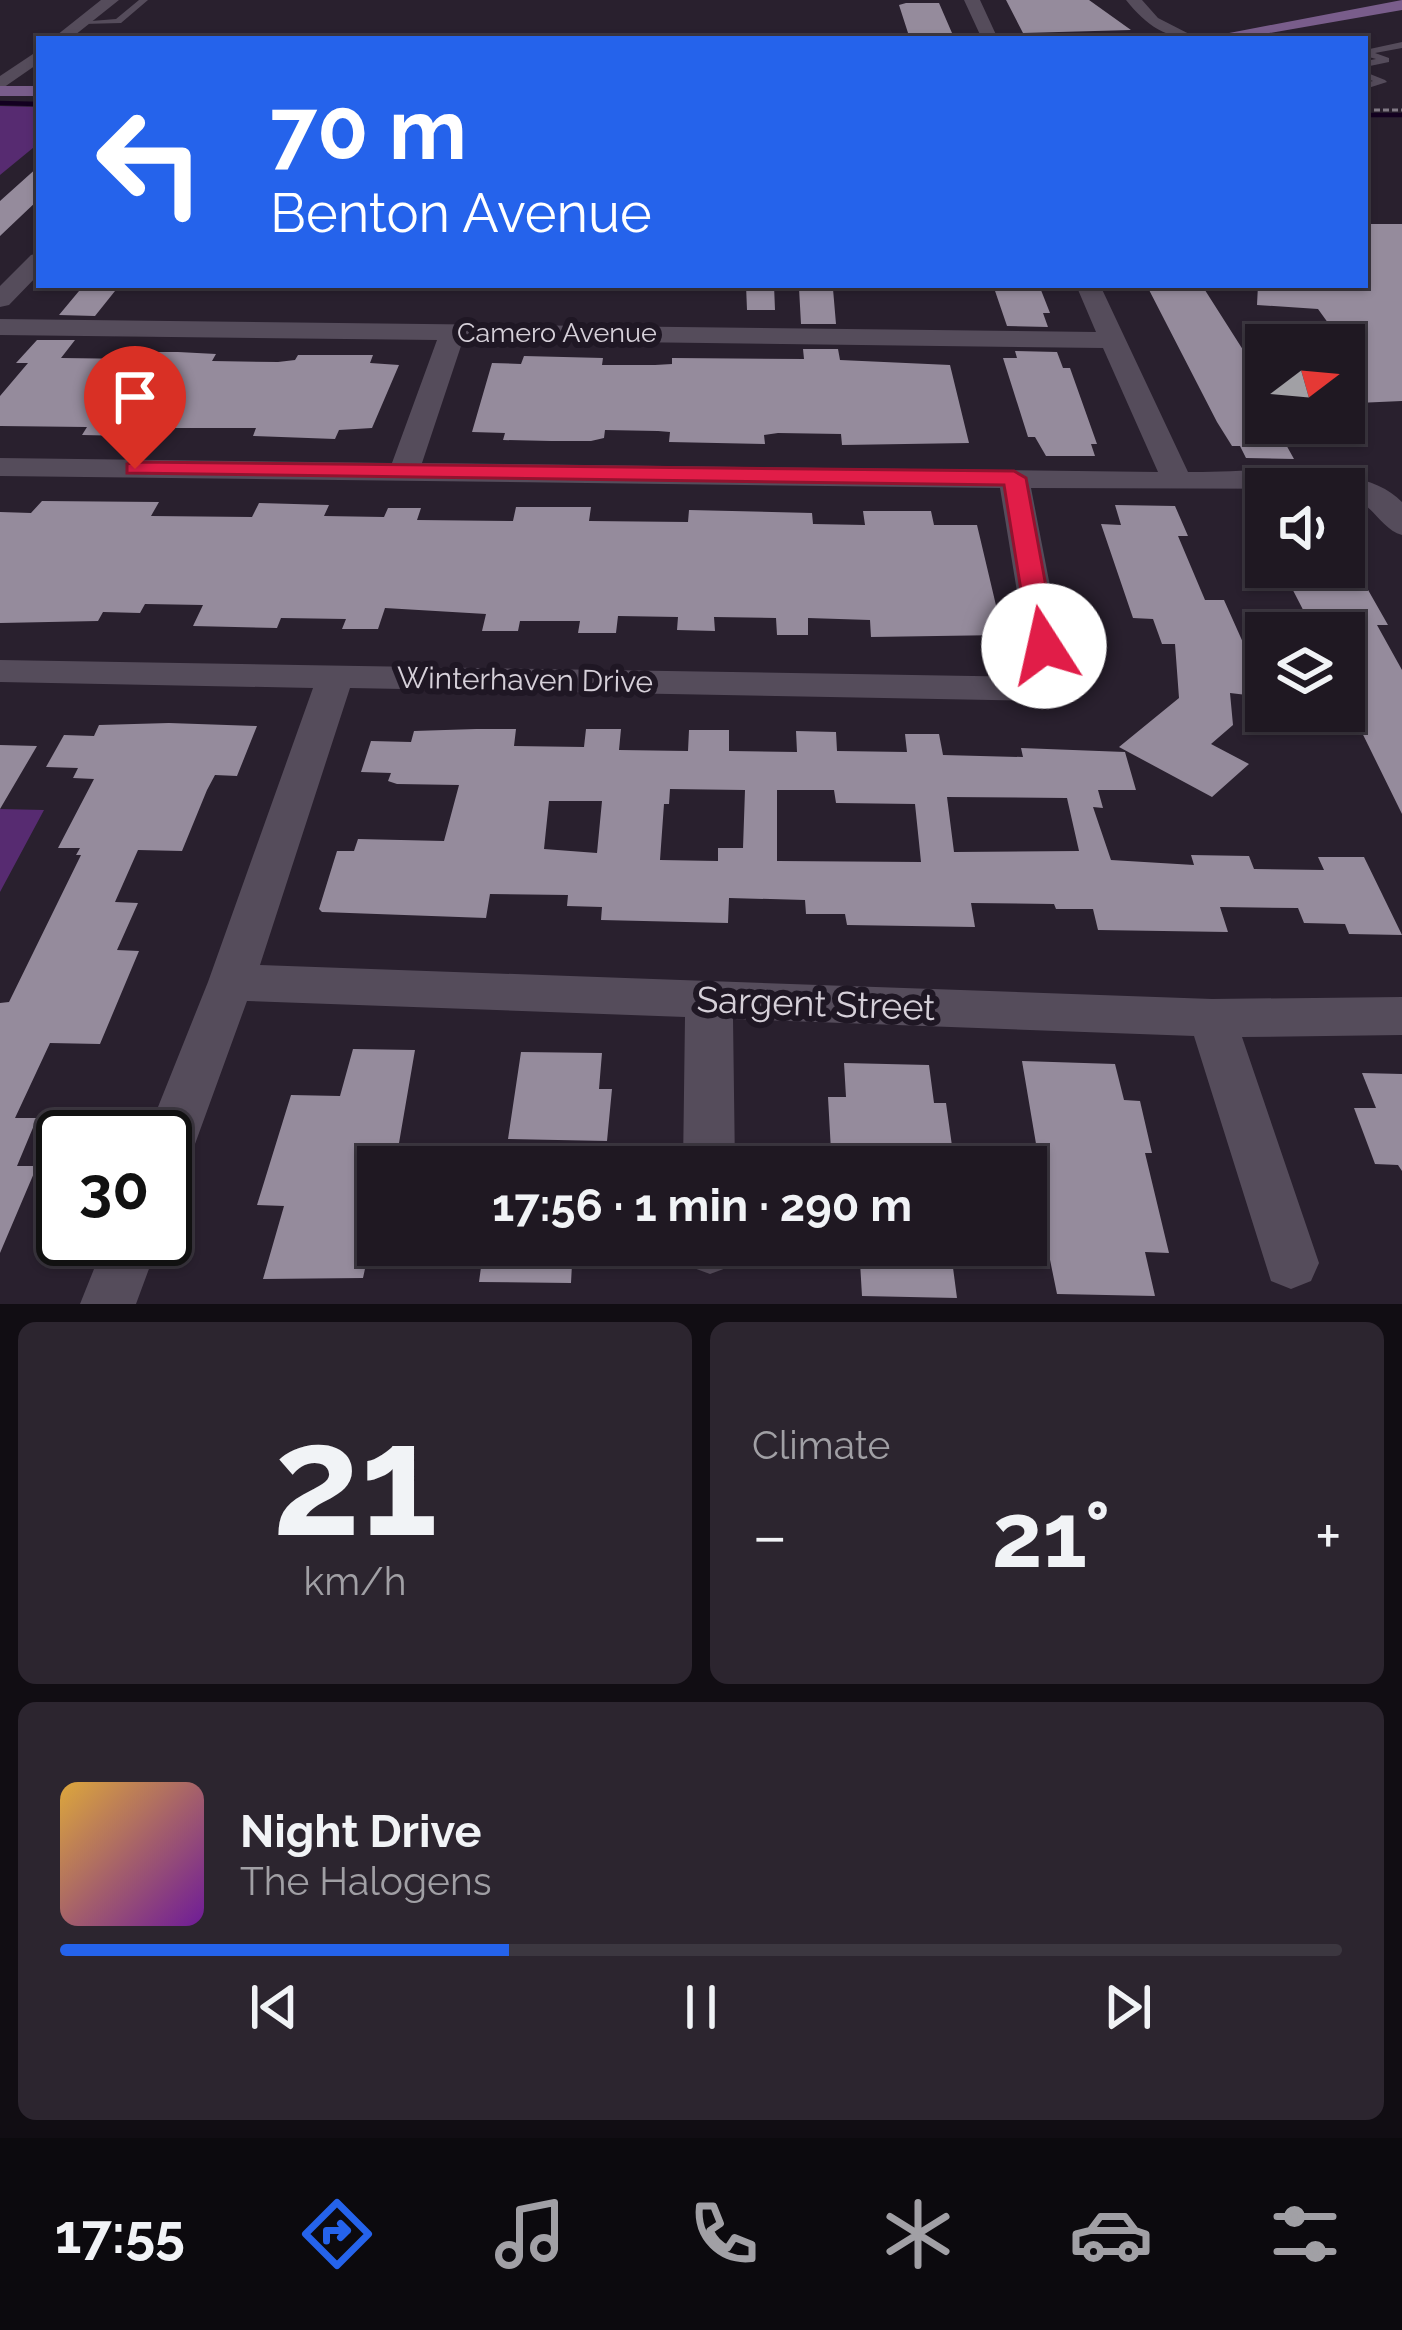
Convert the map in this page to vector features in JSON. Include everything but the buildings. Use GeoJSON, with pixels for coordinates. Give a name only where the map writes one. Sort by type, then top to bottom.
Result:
{"type":"FeatureCollection","features":[{"type":"Feature","properties":{"kind":"main road"},"geometry":{"type":"LineString","coordinates":[[1223,36],[1402,5]]}},
{"type":"Feature","properties":{"kind":"main road"},"geometry":{"type":"LineString","coordinates":[[0,88],[36,91]]}},
{"type":"Feature","properties":{"kind":"street"},"geometry":{"type":"LineString","coordinates":[[64,36],[111,0]]}},
{"type":"Feature","properties":{"kind":"street"},"geometry":{"type":"LineString","coordinates":[[972,0],[989,36]]}},
{"type":"Feature","properties":{"kind":"street"},"geometry":{"type":"LineString","coordinates":[[1134,0],[1151,21],[1184,36]]}},
{"type":"Feature","properties":{"kind":"street"},"geometry":{"type":"LineString","coordinates":[[0,88],[36,58]]}},
{"type":"Feature","properties":{"kind":"street"},"geometry":{"type":"LineString","coordinates":[[0,300],[36,263]]}},
{"type":"Feature","properties":{"kind":"street"},"geometry":{"type":"LineString","coordinates":[[1089,288],[1177,481]]}},
{"type":"Feature","properties":{"kind":"street","name":"Camero Avenue"},"geometry":{"type":"LineString","coordinates":[[0,327],[1114,340]]}},
{"type":"Feature","properties":{"kind":"street"},"geometry":{"type":"LineString","coordinates":[[404,472],[453,332]]}},
{"type":"Feature","properties":{"kind":"street"},"geometry":{"type":"LineString","coordinates":[[0,467],[1338,483],[1370,488],[1390,504],[1402,525]]}},
{"type":"Feature","properties":{"kind":"street","name":"Winterhaven Drive"},"geometry":{"type":"LineString","coordinates":[[0,670],[1051,688],[1014,478]]}},
{"type":"Feature","properties":{"kind":"street"},"geometry":{"type":"LineString","coordinates":[[182,1110],[336,676]]}},
{"type":"Feature","properties":{"kind":"street","name":"Sargent Street"},"geometry":{"type":"LineString","coordinates":[[231,982],[1212,1018],[1402,1016]]}},
{"type":"Feature","properties":{"kind":"street"},"geometry":{"type":"LineString","coordinates":[[709,999],[710,1146]]}},
{"type":"Feature","properties":{"kind":"street"},"geometry":{"type":"LineString","coordinates":[[1212,1018],[1291,1263]]}},
{"type":"Feature","properties":{"kind":"street"},"geometry":{"type":"LineString","coordinates":[[108,1304],[123,1266]]}},
{"type":"Feature","properties":{"kind":"lane"},"geometry":{"type":"LineString","coordinates":[[83,22],[118,21],[144,0]]}},
{"type":"Feature","properties":{"kind":"lane"},"geometry":{"type":"LineString","coordinates":[[1368,52],[1402,45]]}},
{"type":"Feature","properties":{"kind":"lane"},"geometry":{"type":"LineString","coordinates":[[1368,54],[1386,60]]}},
{"type":"Feature","properties":{"kind":"lane"},"geometry":{"type":"LineString","coordinates":[[1368,63],[1402,56]]}},
{"type":"Feature","properties":{"kind":"path"},"geometry":{"type":"LineString","coordinates":[[1368,110],[1402,110]]}},
{"type":"Feature","properties":{"kind":"shaded area"},"geometry":{"type":"Polygon","coordinates":[[[0,106],[36,107],[36,145],[0,175],[0,106]]]}},
{"type":"Feature","properties":{"kind":"shaded area"},"geometry":{"type":"Polygon","coordinates":[[[0,809],[44,810],[0,892],[0,809]]]}},
{"type":"Feature","properties":{"kind":"waterway"},"geometry":{"type":"LineString","coordinates":[[0,103],[36,104]]}},
{"type":"Feature","properties":{"kind":"waterway"},"geometry":{"type":"LineString","coordinates":[[1368,115],[1402,115]]}},
{"type":"Feature","properties":{"kind":"route"},"geometry":{"type":"LineString","coordinates":[[135,469],[1014,478],[1044,646]]}}]}
